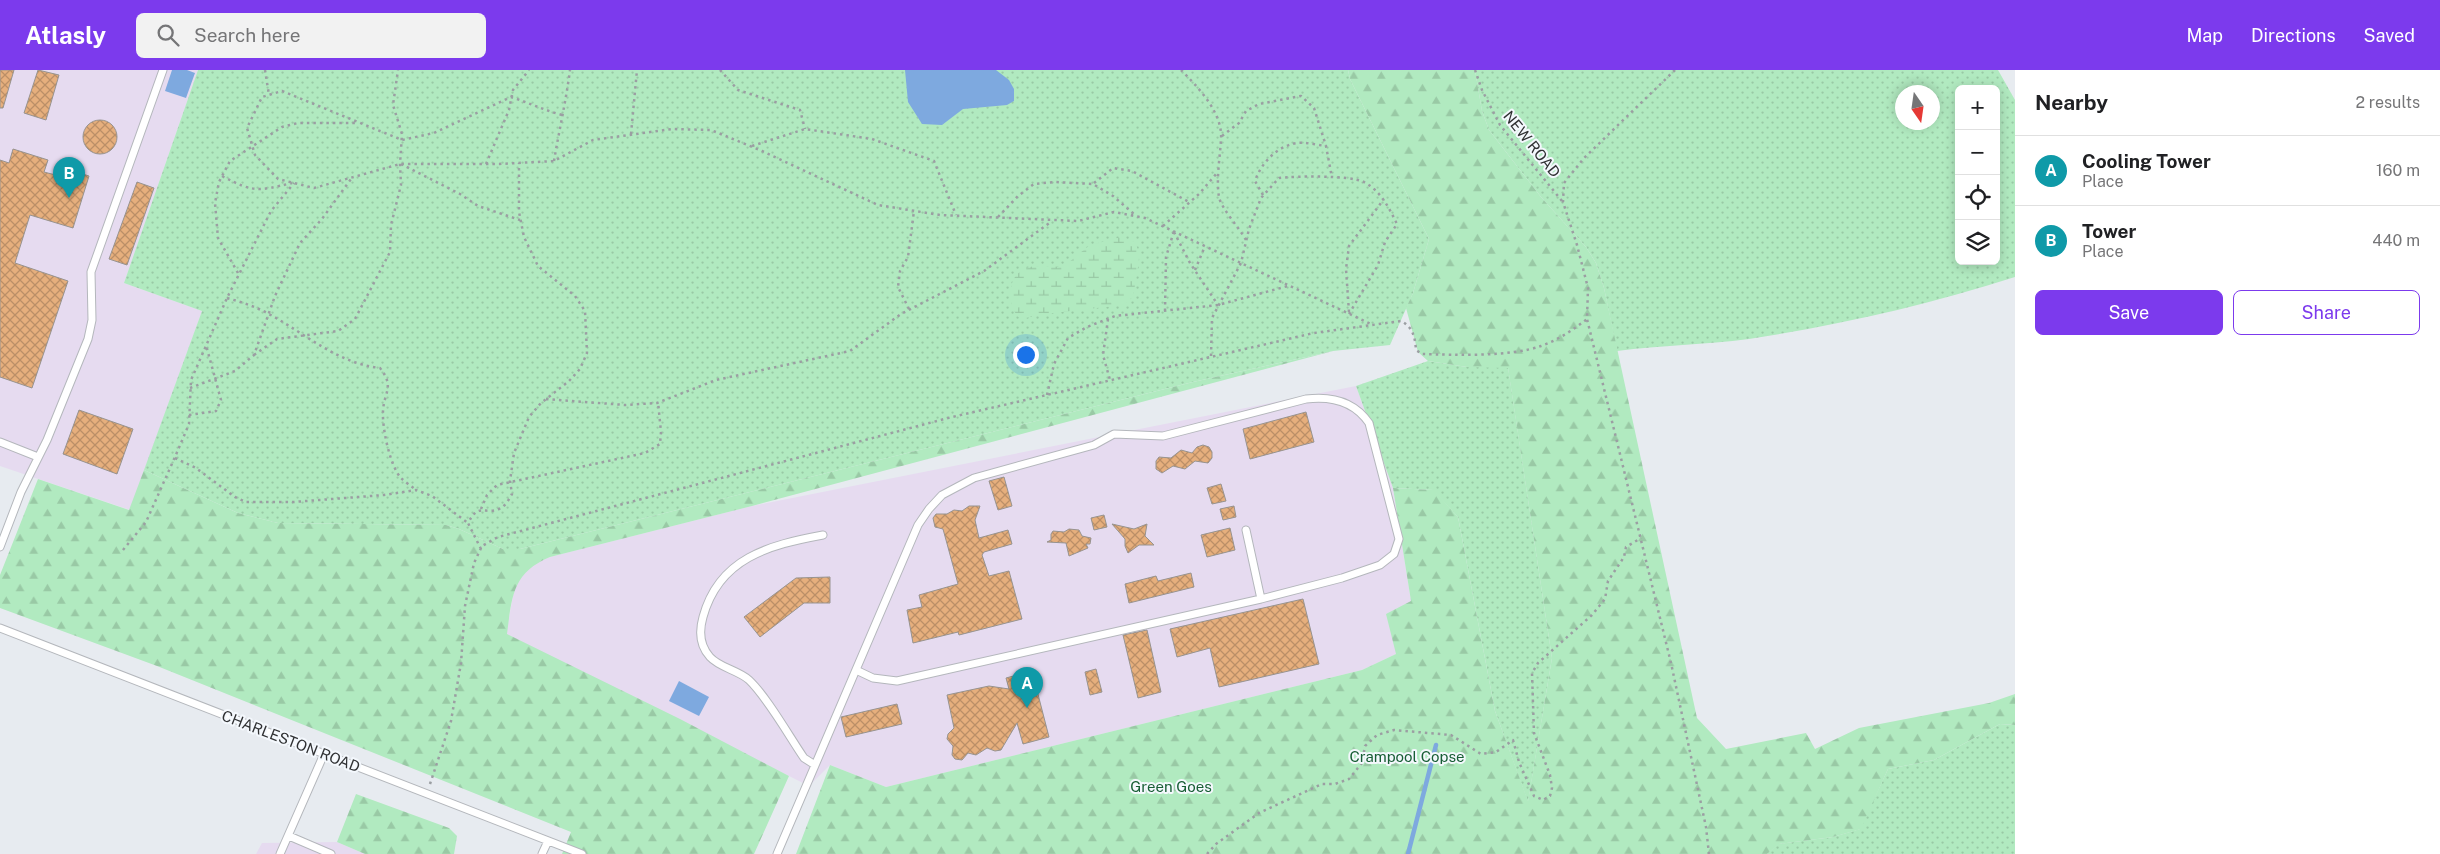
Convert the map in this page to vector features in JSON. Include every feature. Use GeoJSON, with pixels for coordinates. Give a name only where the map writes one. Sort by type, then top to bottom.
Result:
{"type":"FeatureCollection","features":[{"type":"Feature","properties":{"kind":"lane"},"geometry":{"type":"LineString","coordinates":[[0,547],[21,492],[38,457],[91,329],[91,272],[163,70]]}},
{"type":"Feature","properties":{"kind":"lane"},"geometry":{"type":"LineString","coordinates":[[777,854],[918,525],[935,502],[957,485],[974,478],[1094,445],[1114,434],[1163,436],[1306,399],[1320,397],[1342,402],[1364,416],[1372,433],[1398,539],[1398,547],[1388,560],[1375,567],[1261,599],[897,681],[873,678],[856,670]]}},
{"type":"Feature","properties":{"kind":"lane"},"geometry":{"type":"LineString","coordinates":[[0,442],[38,457]]}},
{"type":"Feature","properties":{"kind":"lane"},"geometry":{"type":"LineString","coordinates":[[1246,530],[1261,599]]}},
{"type":"Feature","properties":{"kind":"lane"},"geometry":{"type":"LineString","coordinates":[[815,765],[804,758],[751,681],[709,657],[702,644],[700,633],[711,592],[736,567],[758,552],[789,541],[823,535]]}},
{"type":"Feature","properties":{"kind":"lane","name":"CHARLESTON ROAD"},"geometry":{"type":"LineString","coordinates":[[0,628],[582,854]]}},
{"type":"Feature","properties":{"kind":"lane"},"geometry":{"type":"LineString","coordinates":[[280,854],[324,754]]}},
{"type":"Feature","properties":{"kind":"lane"},"geometry":{"type":"LineString","coordinates":[[288,836],[331,854]]}},
{"type":"Feature","properties":{"kind":"lane"},"geometry":{"type":"LineString","coordinates":[[542,854],[548,841]]}},
{"type":"Feature","properties":{"kind":"path"},"geometry":{"type":"LineString","coordinates":[[265,70],[269,95]]}},
{"type":"Feature","properties":{"kind":"path"},"geometry":{"type":"LineString","coordinates":[[190,388],[235,372],[254,355],[277,339],[338,331],[355,318],[390,252],[391,225],[401,185],[402,134],[393,105],[398,70]]}},
{"type":"Feature","properties":{"kind":"path"},"geometry":{"type":"LineString","coordinates":[[486,164],[493,145],[503,128],[512,90],[529,70]]}},
{"type":"Feature","properties":{"kind":"path"},"geometry":{"type":"LineString","coordinates":[[554,161],[568,91],[570,70]]}},
{"type":"Feature","properties":{"kind":"path"},"geometry":{"type":"LineString","coordinates":[[631,134],[637,70]]}},
{"type":"Feature","properties":{"kind":"path"},"geometry":{"type":"LineString","coordinates":[[720,70],[738,90],[800,110],[805,129]]}},
{"type":"Feature","properties":{"kind":"path"},"geometry":{"type":"LineString","coordinates":[[1181,70],[1195,84],[1215,112],[1222,136],[1218,172],[1219,199],[1246,240]]}},
{"type":"Feature","properties":{"kind":"path","name":"NEW ROAD"},"geometry":{"type":"LineString","coordinates":[[1475,70],[1482,90],[1500,125],[1563,202]]}},
{"type":"Feature","properties":{"kind":"path"},"geometry":{"type":"LineString","coordinates":[[1675,70],[1569,176],[1564,183],[1563,202],[1585,271],[1588,288],[1587,319],[1676,682],[1706,827],[1709,854]]}},
{"type":"Feature","properties":{"kind":"path"},"geometry":{"type":"LineString","coordinates":[[562,115],[536,108],[530,103],[511,97],[434,134],[402,140],[282,91],[262,97],[247,128],[255,155],[278,179],[314,188],[400,164],[486,164],[554,161],[593,140],[672,129],[711,130],[751,146],[878,205],[956,216],[998,218],[1078,221],[1114,212],[1136,216],[1174,231],[1371,324]]}},
{"type":"Feature","properties":{"kind":"path"},"geometry":{"type":"LineString","coordinates":[[1222,136],[1239,123],[1246,111],[1259,104],[1301,96],[1314,108],[1326,146],[1332,178]]}},
{"type":"Feature","properties":{"kind":"path"},"geometry":{"type":"LineString","coordinates":[[239,274],[218,238],[215,203],[219,182],[230,161],[282,127],[298,122],[360,123]]}},
{"type":"Feature","properties":{"kind":"path"},"geometry":{"type":"LineString","coordinates":[[751,146],[805,129],[872,139],[934,161],[956,216]]}},
{"type":"Feature","properties":{"kind":"path"},"geometry":{"type":"LineString","coordinates":[[1263,195],[1256,180],[1260,167],[1277,152],[1297,143],[1326,146]]}},
{"type":"Feature","properties":{"kind":"path"},"geometry":{"type":"LineString","coordinates":[[468,523],[473,513],[481,509],[498,510],[506,504],[512,494],[510,481],[514,453],[529,417],[580,369],[587,353],[585,311],[575,296],[538,266],[524,237],[521,220],[519,163]]}},
{"type":"Feature","properties":{"kind":"path"},"geometry":{"type":"LineString","coordinates":[[400,164],[460,194],[478,206],[521,220]]}},
{"type":"Feature","properties":{"kind":"path"},"geometry":{"type":"LineString","coordinates":[[1093,184],[1113,168],[1132,170],[1189,202]]}},
{"type":"Feature","properties":{"kind":"path"},"geometry":{"type":"LineString","coordinates":[[1163,226],[1218,172]]}},
{"type":"Feature","properties":{"kind":"path"},"geometry":{"type":"LineString","coordinates":[[1211,357],[1212,318],[1240,263],[1246,240],[1263,195],[1279,178],[1306,175],[1363,182],[1384,199],[1397,224],[1385,242],[1378,265],[1349,314]]}},
{"type":"Feature","properties":{"kind":"path"},"geometry":{"type":"LineString","coordinates":[[222,176],[242,187],[258,191],[294,183]]}},
{"type":"Feature","properties":{"kind":"path"},"geometry":{"type":"LineString","coordinates":[[254,355],[269,314],[300,242],[322,218],[352,177]]}},
{"type":"Feature","properties":{"kind":"path"},"geometry":{"type":"LineString","coordinates":[[998,218],[1018,196],[1034,184],[1054,182],[1093,184],[1113,196],[1136,216]]}},
{"type":"Feature","properties":{"kind":"path"},"geometry":{"type":"LineString","coordinates":[[123,550],[146,522],[189,424],[191,380],[227,298],[271,211],[294,183]]}},
{"type":"Feature","properties":{"kind":"path"},"geometry":{"type":"LineString","coordinates":[[1349,314],[1346,269],[1349,246],[1384,199]]}},
{"type":"Feature","properties":{"kind":"path"},"geometry":{"type":"LineString","coordinates":[[909,309],[898,287],[900,271],[908,257],[914,211]]}},
{"type":"Feature","properties":{"kind":"path"},"geometry":{"type":"LineString","coordinates":[[546,399],[625,405],[658,402],[716,380],[850,351],[909,309],[984,271],[1053,220]]}},
{"type":"Feature","properties":{"kind":"path"},"geometry":{"type":"LineString","coordinates":[[1174,231],[1195,270],[1218,305]]}},
{"type":"Feature","properties":{"kind":"path"},"geometry":{"type":"LineString","coordinates":[[1164,311],[1166,258],[1174,231]]}},
{"type":"Feature","properties":{"kind":"path"},"geometry":{"type":"LineString","coordinates":[[1195,270],[1205,246]]}},
{"type":"Feature","properties":{"kind":"path"},"geometry":{"type":"LineString","coordinates":[[1047,395],[1054,364],[1068,338],[1087,327],[1108,319],[1218,305],[1289,286]]}},
{"type":"Feature","properties":{"kind":"path"},"geometry":{"type":"LineString","coordinates":[[227,298],[250,304],[302,336],[360,366],[380,368],[388,377],[388,394],[383,410],[386,442],[399,477],[416,490],[432,496],[468,523],[481,549]]}},
{"type":"Feature","properties":{"kind":"path"},"geometry":{"type":"LineString","coordinates":[[1108,319],[1103,355],[1110,380]]}},
{"type":"Feature","properties":{"kind":"path"},"geometry":{"type":"LineString","coordinates":[[426,794],[451,721],[461,663],[466,598],[474,563],[481,549],[488,541],[952,418],[1314,333],[1401,321],[1409,326],[1412,331],[1418,352],[1442,355],[1508,352],[1540,346],[1571,331],[1587,319]]}},
{"type":"Feature","properties":{"kind":"path"},"geometry":{"type":"LineString","coordinates":[[189,415],[216,412],[221,400],[206,345]]}},
{"type":"Feature","properties":{"kind":"path"},"geometry":{"type":"LineString","coordinates":[[481,509],[487,495],[497,485],[645,453],[660,444],[661,432],[658,402]]}},
{"type":"Feature","properties":{"kind":"path"},"geometry":{"type":"LineString","coordinates":[[175,457],[196,468],[235,497],[246,502],[293,502],[384,495],[416,490]]}},
{"type":"Feature","properties":{"kind":"path"},"geometry":{"type":"LineString","coordinates":[[1207,854],[1216,844],[1259,813],[1322,784],[1335,784],[1349,779],[1362,763],[1365,746],[1377,735],[1394,730],[1451,735],[1481,754],[1496,752],[1513,740],[1519,762],[1534,796],[1543,800],[1550,796],[1552,788],[1550,775],[1534,734],[1532,673],[1538,662],[1592,615],[1605,599],[1608,581],[1624,557],[1626,547],[1641,538]]}},
{"type":"Feature","properties":{"kind":"shaded area"},"geometry":{"type":"Polygon","coordinates":[[[0,70],[198,70],[124,283],[202,311],[130,510],[0,466],[0,70]]]}},
{"type":"Feature","properties":{"kind":"shaded area"},"geometry":{"type":"Polygon","coordinates":[[[1356,386],[1393,488],[1411,601],[1396,654],[1362,670],[886,787],[830,765],[809,786],[506,634],[515,585],[523,573],[535,563],[550,557],[752,506],[1356,386]]]}},
{"type":"Feature","properties":{"kind":"shaded area"},"geometry":{"type":"Polygon","coordinates":[[[337,842],[365,854],[256,854],[262,843],[337,842]]]}},
{"type":"Feature","properties":{"kind":"green space"},"geometry":{"type":"Polygon","coordinates":[[[198,70],[1348,70],[1350,79],[1429,239],[1413,293],[1390,345],[1333,351],[1193,382],[520,549],[503,549],[446,525],[278,523],[238,513],[144,470],[202,311],[124,283],[198,70]]]}},
{"type":"Feature","properties":{"kind":"green space"},"geometry":{"type":"Polygon","coordinates":[[[1348,70],[1475,70],[1482,111],[1489,130],[1541,197],[1586,247],[1596,263],[1604,288],[1697,718],[1726,749],[1806,733],[1815,749],[1859,728],[1989,703],[2015,694],[2015,725],[2000,724],[1934,760],[1888,769],[1861,829],[1833,837],[1779,844],[1767,854],[796,854],[830,765],[886,787],[1362,670],[1396,654],[1386,614],[1411,601],[1393,488],[1434,490],[1458,517],[1495,711],[1528,801],[1552,658],[1508,368],[1467,367],[1428,361],[1418,352],[1406,308],[1413,293],[1429,239],[1350,79],[1348,70]]]}},
{"type":"Feature","properties":{"kind":"green space"},"geometry":{"type":"Polygon","coordinates":[[[1475,70],[1998,70],[2015,100],[2015,277],[1916,305],[1816,327],[1733,341],[1617,351],[1604,288],[1596,263],[1586,247],[1541,197],[1489,130],[1482,111],[1475,70]]]}},
{"type":"Feature","properties":{"kind":"green space"},"geometry":{"type":"Polygon","coordinates":[[[1122,237],[1135,242],[1140,255],[1133,297],[1123,305],[1044,314],[1021,319],[1016,314],[1010,293],[1011,286],[1018,273],[1033,267],[1063,267],[1090,245],[1122,237]]]}},
{"type":"Feature","properties":{"kind":"green space"},"geometry":{"type":"Polygon","coordinates":[[[1333,351],[752,506],[550,557],[537,563],[521,579],[516,588],[510,609],[507,634],[680,719],[789,776],[754,854],[562,854],[571,832],[157,666],[0,608],[0,575],[38,479],[129,510],[144,470],[238,513],[278,523],[446,525],[503,549],[520,549],[1193,382],[1333,351]]]}},
{"type":"Feature","properties":{"kind":"green space"},"geometry":{"type":"Polygon","coordinates":[[[1428,361],[1467,367],[1508,367],[1552,658],[1528,802],[1495,711],[1458,517],[1433,490],[1393,488],[1356,386],[1428,361]]]}},
{"type":"Feature","properties":{"kind":"green space"},"geometry":{"type":"Polygon","coordinates":[[[2000,724],[2015,725],[2015,854],[1767,854],[1778,844],[1833,837],[1860,829],[1888,769],[1934,760],[2000,724]]]}},
{"type":"Feature","properties":{"kind":"green space"},"geometry":{"type":"Polygon","coordinates":[[[356,794],[449,828],[457,836],[454,854],[365,854],[337,842],[356,794]]]}},
{"type":"Feature","properties":{"kind":"water"},"geometry":{"type":"Polygon","coordinates":[[[172,70],[187,70],[195,73],[186,98],[165,91],[172,70]]]}},
{"type":"Feature","properties":{"kind":"water"},"geometry":{"type":"Polygon","coordinates":[[[905,70],[996,70],[1009,80],[1014,89],[1014,101],[1007,105],[963,109],[942,125],[922,124],[908,102],[905,70]]]}},
{"type":"Feature","properties":{"kind":"water"},"geometry":{"type":"Polygon","coordinates":[[[679,681],[709,697],[699,716],[669,701],[679,681]]]}},
{"type":"Feature","properties":{"kind":"building"},"geometry":{"type":"Polygon","coordinates":[[[0,70],[14,70],[3,108],[0,108],[0,70]]]}},
{"type":"Feature","properties":{"kind":"building"},"geometry":{"type":"Polygon","coordinates":[[[38,70],[59,75],[46,120],[24,113],[38,70]]]}},
{"type":"Feature","properties":{"kind":"building"},"geometry":{"type":"Polygon","coordinates":[[[100,120],[107,121],[112,125],[116,130],[116,144],[112,149],[107,153],[100,154],[93,153],[88,149],[84,144],[83,137],[84,130],[88,125],[93,121],[100,120]]]}},
{"type":"Feature","properties":{"kind":"building"},"geometry":{"type":"Polygon","coordinates":[[[13,149],[48,160],[44,172],[67,178],[70,170],[89,176],[73,228],[30,215],[15,263],[68,281],[32,388],[0,377],[0,160],[9,163],[13,149]]]}},
{"type":"Feature","properties":{"kind":"building"},"geometry":{"type":"Polygon","coordinates":[[[137,182],[154,188],[127,265],[109,259],[137,182]]]}},
{"type":"Feature","properties":{"kind":"building"},"geometry":{"type":"Polygon","coordinates":[[[79,410],[133,429],[117,474],[63,454],[79,410]]]}},
{"type":"Feature","properties":{"kind":"building"},"geometry":{"type":"Polygon","coordinates":[[[1306,412],[1314,442],[1250,459],[1243,429],[1306,412]]]}},
{"type":"Feature","properties":{"kind":"building"},"geometry":{"type":"Polygon","coordinates":[[[1203,445],[1209,447],[1212,452],[1212,458],[1208,463],[1195,461],[1185,469],[1173,466],[1162,473],[1156,469],[1156,461],[1159,457],[1171,458],[1181,450],[1192,453],[1197,447],[1203,445]]]}},
{"type":"Feature","properties":{"kind":"building"},"geometry":{"type":"Polygon","coordinates":[[[1004,477],[1012,506],[998,510],[989,481],[1004,477]]]}},
{"type":"Feature","properties":{"kind":"building"},"geometry":{"type":"Polygon","coordinates":[[[1221,484],[1226,501],[1212,504],[1207,488],[1221,484]]]}},
{"type":"Feature","properties":{"kind":"building"},"geometry":{"type":"Polygon","coordinates":[[[969,506],[980,506],[975,520],[979,538],[1008,530],[1012,544],[984,552],[982,555],[989,576],[1009,571],[1022,619],[959,635],[958,632],[913,643],[907,610],[922,607],[919,595],[958,584],[943,529],[935,527],[933,518],[936,514],[947,514],[954,510],[962,511],[969,506]]]}},
{"type":"Feature","properties":{"kind":"building"},"geometry":{"type":"Polygon","coordinates":[[[1234,506],[1236,517],[1223,520],[1220,509],[1234,506]]]}},
{"type":"Feature","properties":{"kind":"building"},"geometry":{"type":"Polygon","coordinates":[[[1104,515],[1107,527],[1094,530],[1091,518],[1104,515]]]}},
{"type":"Feature","properties":{"kind":"building"},"geometry":{"type":"Polygon","coordinates":[[[1112,524],[1134,529],[1147,524],[1145,536],[1154,545],[1139,545],[1128,553],[1125,539],[1112,524]]]}},
{"type":"Feature","properties":{"kind":"building"},"geometry":{"type":"Polygon","coordinates":[[[1230,528],[1235,550],[1207,557],[1201,535],[1230,528]]]}},
{"type":"Feature","properties":{"kind":"building"},"geometry":{"type":"Polygon","coordinates":[[[1069,529],[1079,530],[1082,536],[1091,538],[1090,544],[1086,544],[1088,548],[1069,556],[1066,543],[1047,542],[1051,540],[1053,531],[1064,532],[1069,529]]]}},
{"type":"Feature","properties":{"kind":"building"},"geometry":{"type":"Polygon","coordinates":[[[1191,573],[1194,587],[1129,603],[1125,584],[1156,576],[1158,581],[1191,573]]]}},
{"type":"Feature","properties":{"kind":"building"},"geometry":{"type":"Polygon","coordinates":[[[830,577],[830,603],[804,603],[760,637],[744,617],[796,578],[830,577]]]}},
{"type":"Feature","properties":{"kind":"building"},"geometry":{"type":"Polygon","coordinates":[[[1303,599],[1319,664],[1219,687],[1210,648],[1177,657],[1170,629],[1303,599]]]}},
{"type":"Feature","properties":{"kind":"building"},"geometry":{"type":"Polygon","coordinates":[[[1147,630],[1161,692],[1138,698],[1123,635],[1147,630]]]}},
{"type":"Feature","properties":{"kind":"building"},"geometry":{"type":"Polygon","coordinates":[[[1096,669],[1102,692],[1090,695],[1085,672],[1096,669]]]}},
{"type":"Feature","properties":{"kind":"building"},"geometry":{"type":"Polygon","coordinates":[[[1032,671],[1049,737],[1023,744],[1017,723],[1001,750],[995,751],[987,748],[976,755],[968,753],[962,760],[955,759],[952,755],[953,746],[947,739],[948,734],[954,728],[947,695],[989,686],[1009,689],[1006,678],[1032,671]]]}},
{"type":"Feature","properties":{"kind":"building"},"geometry":{"type":"Polygon","coordinates":[[[897,704],[902,724],[846,737],[841,717],[897,704]]]}},
{"type":"Feature","properties":{"kind":"waterway"},"geometry":{"type":"LineString","coordinates":[[1408,854],[1436,745]]}},
{"type":"Feature","properties":{"kind":"place","name":"Tower"},"geometry":{"type":"Point","coordinates":[69,198]}},
{"type":"Feature","properties":{"kind":"place","name":"Cooling Tower"},"geometry":{"type":"Point","coordinates":[1027,708]}},
{"type":"Feature","properties":{"kind":"park label","name":"Crampool Copse"},"geometry":{"type":"Point","coordinates":[1407,756]}},
{"type":"Feature","properties":{"kind":"park label","name":"Green Goes"},"geometry":{"type":"Point","coordinates":[1171,786]}}]}
